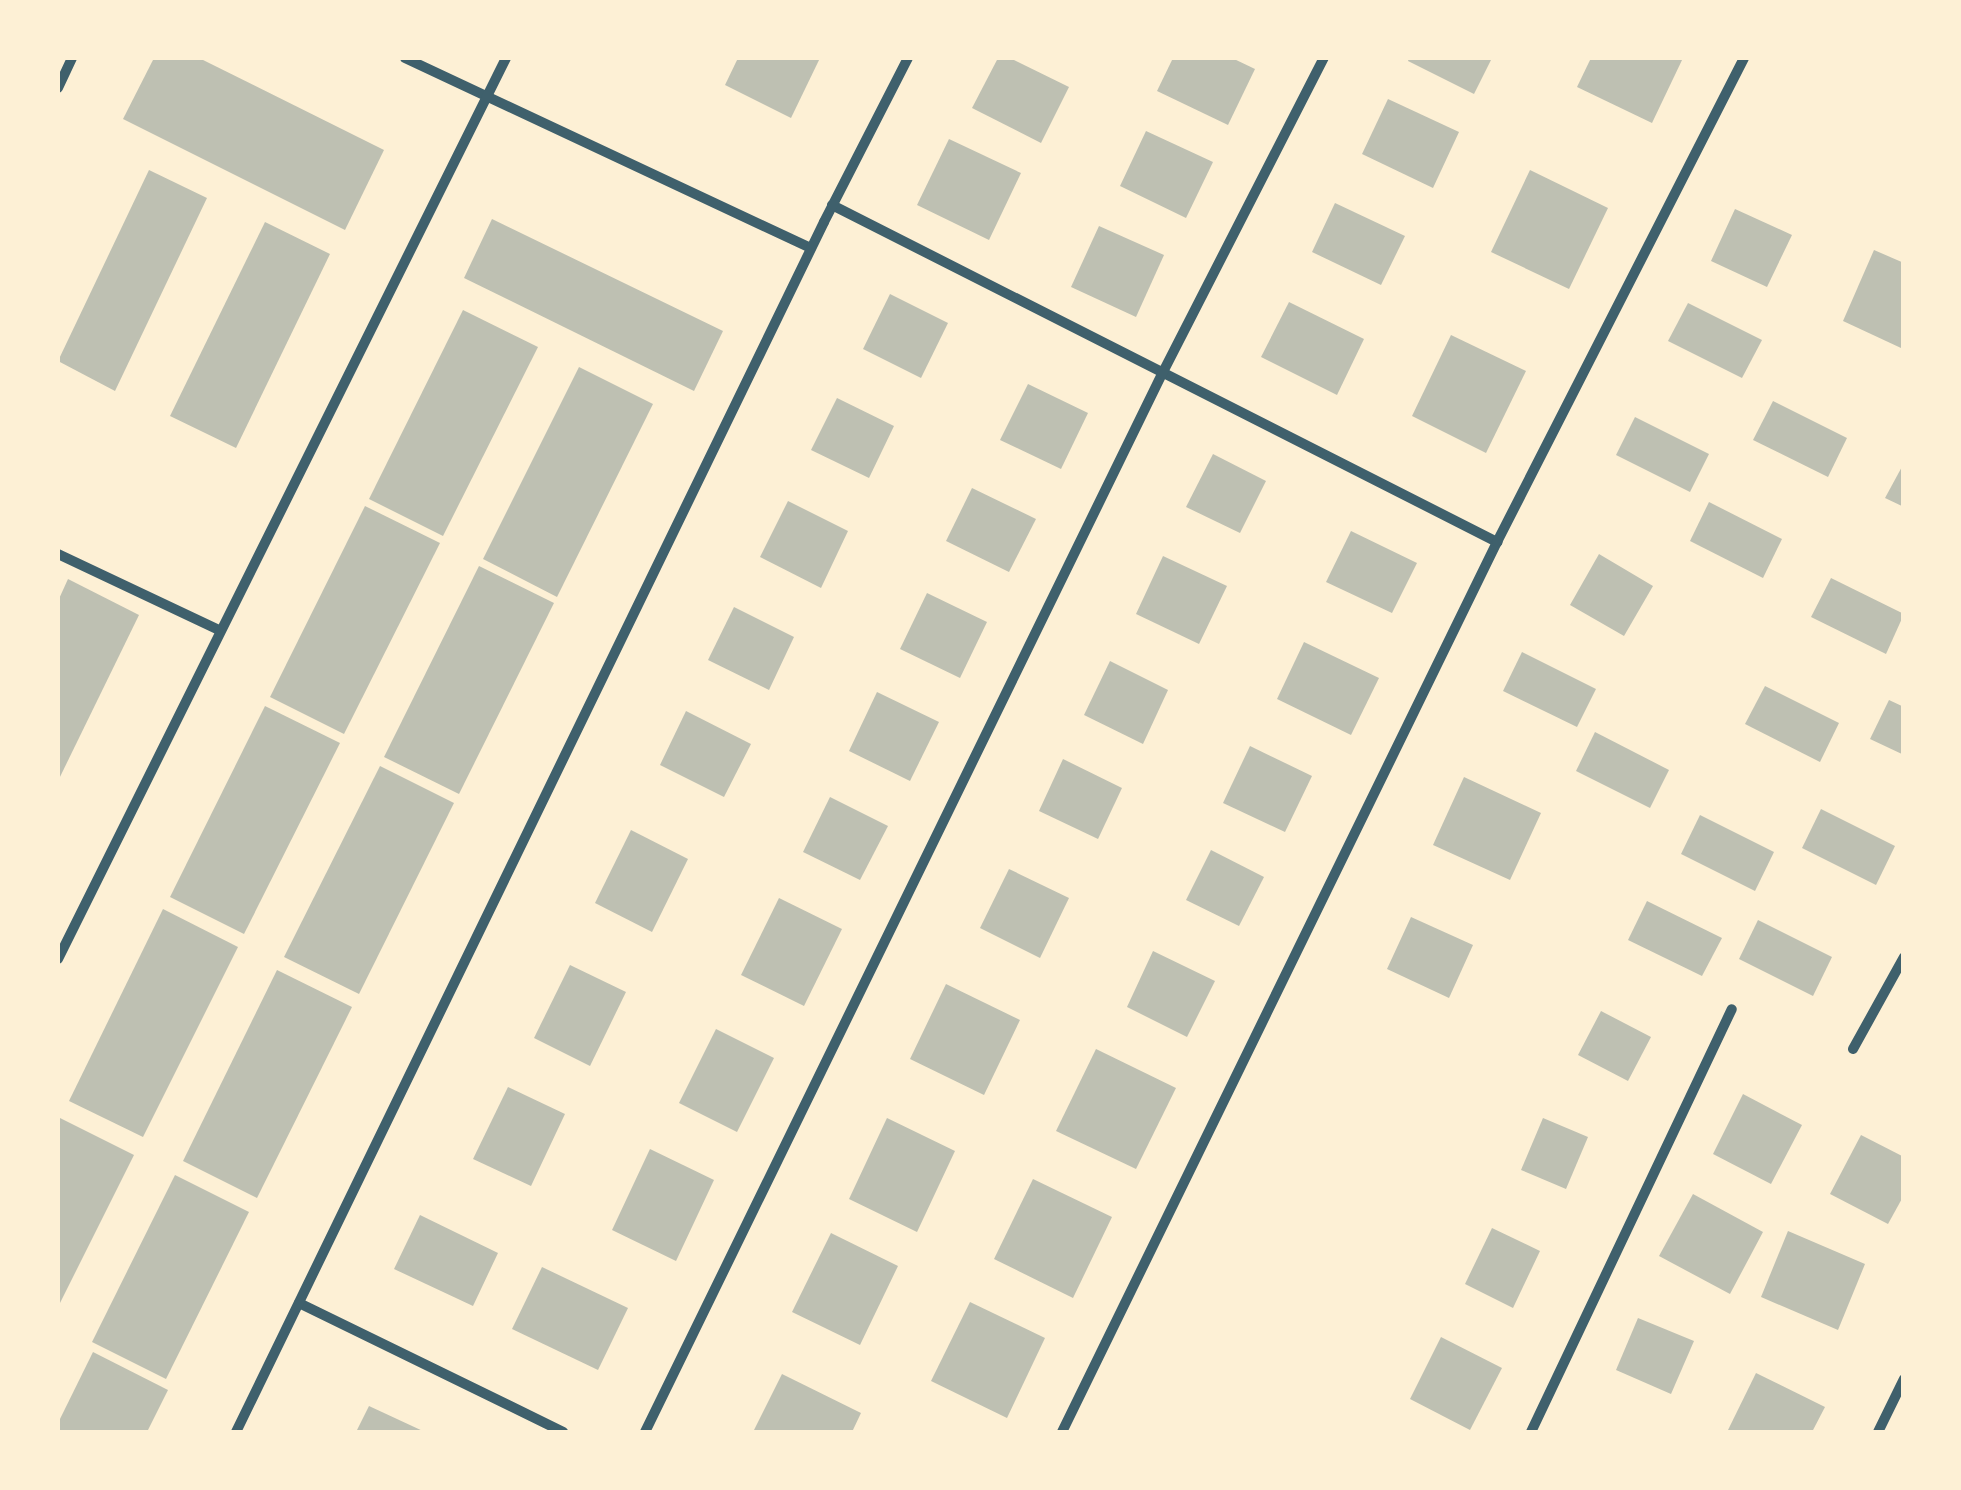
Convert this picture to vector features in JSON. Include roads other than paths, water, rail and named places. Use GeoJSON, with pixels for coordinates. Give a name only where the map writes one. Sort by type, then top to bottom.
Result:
{"type":"FeatureCollection","features":[{"type":"Feature","properties":{"kind":"street"},"geometry":{"type":"LineString","coordinates":[[58,88],[72,58]]}},
{"type":"Feature","properties":{"kind":"street"},"geometry":{"type":"LineString","coordinates":[[405,58],[810,248]]}},
{"type":"Feature","properties":{"kind":"street"},"geometry":{"type":"LineString","coordinates":[[58,959],[506,58]]}},
{"type":"Feature","properties":{"kind":"street"},"geometry":{"type":"LineString","coordinates":[[236,1432],[810,248],[908,58]]}},
{"type":"Feature","properties":{"kind":"street"},"geometry":{"type":"LineString","coordinates":[[644,1432],[1162,374],[1324,58]]}},
{"type":"Feature","properties":{"kind":"street"},"geometry":{"type":"LineString","coordinates":[[1062,1432],[1497,542],[1744,58]]}},
{"type":"Feature","properties":{"kind":"street"},"geometry":{"type":"LineString","coordinates":[[832,205],[1497,542]]}},
{"type":"Feature","properties":{"kind":"street"},"geometry":{"type":"LineString","coordinates":[[58,554],[219,630]]}},
{"type":"Feature","properties":{"kind":"street"},"geometry":{"type":"LineString","coordinates":[[1853,1050],[1904,957]]}},
{"type":"Feature","properties":{"kind":"street"},"geometry":{"type":"LineString","coordinates":[[1532,1432],[1732,1009]]}},
{"type":"Feature","properties":{"kind":"street"},"geometry":{"type":"LineString","coordinates":[[299,1304],[563,1432]]}},
{"type":"Feature","properties":{"kind":"street"},"geometry":{"type":"LineString","coordinates":[[1878,1432],[1904,1379]]}}]}
